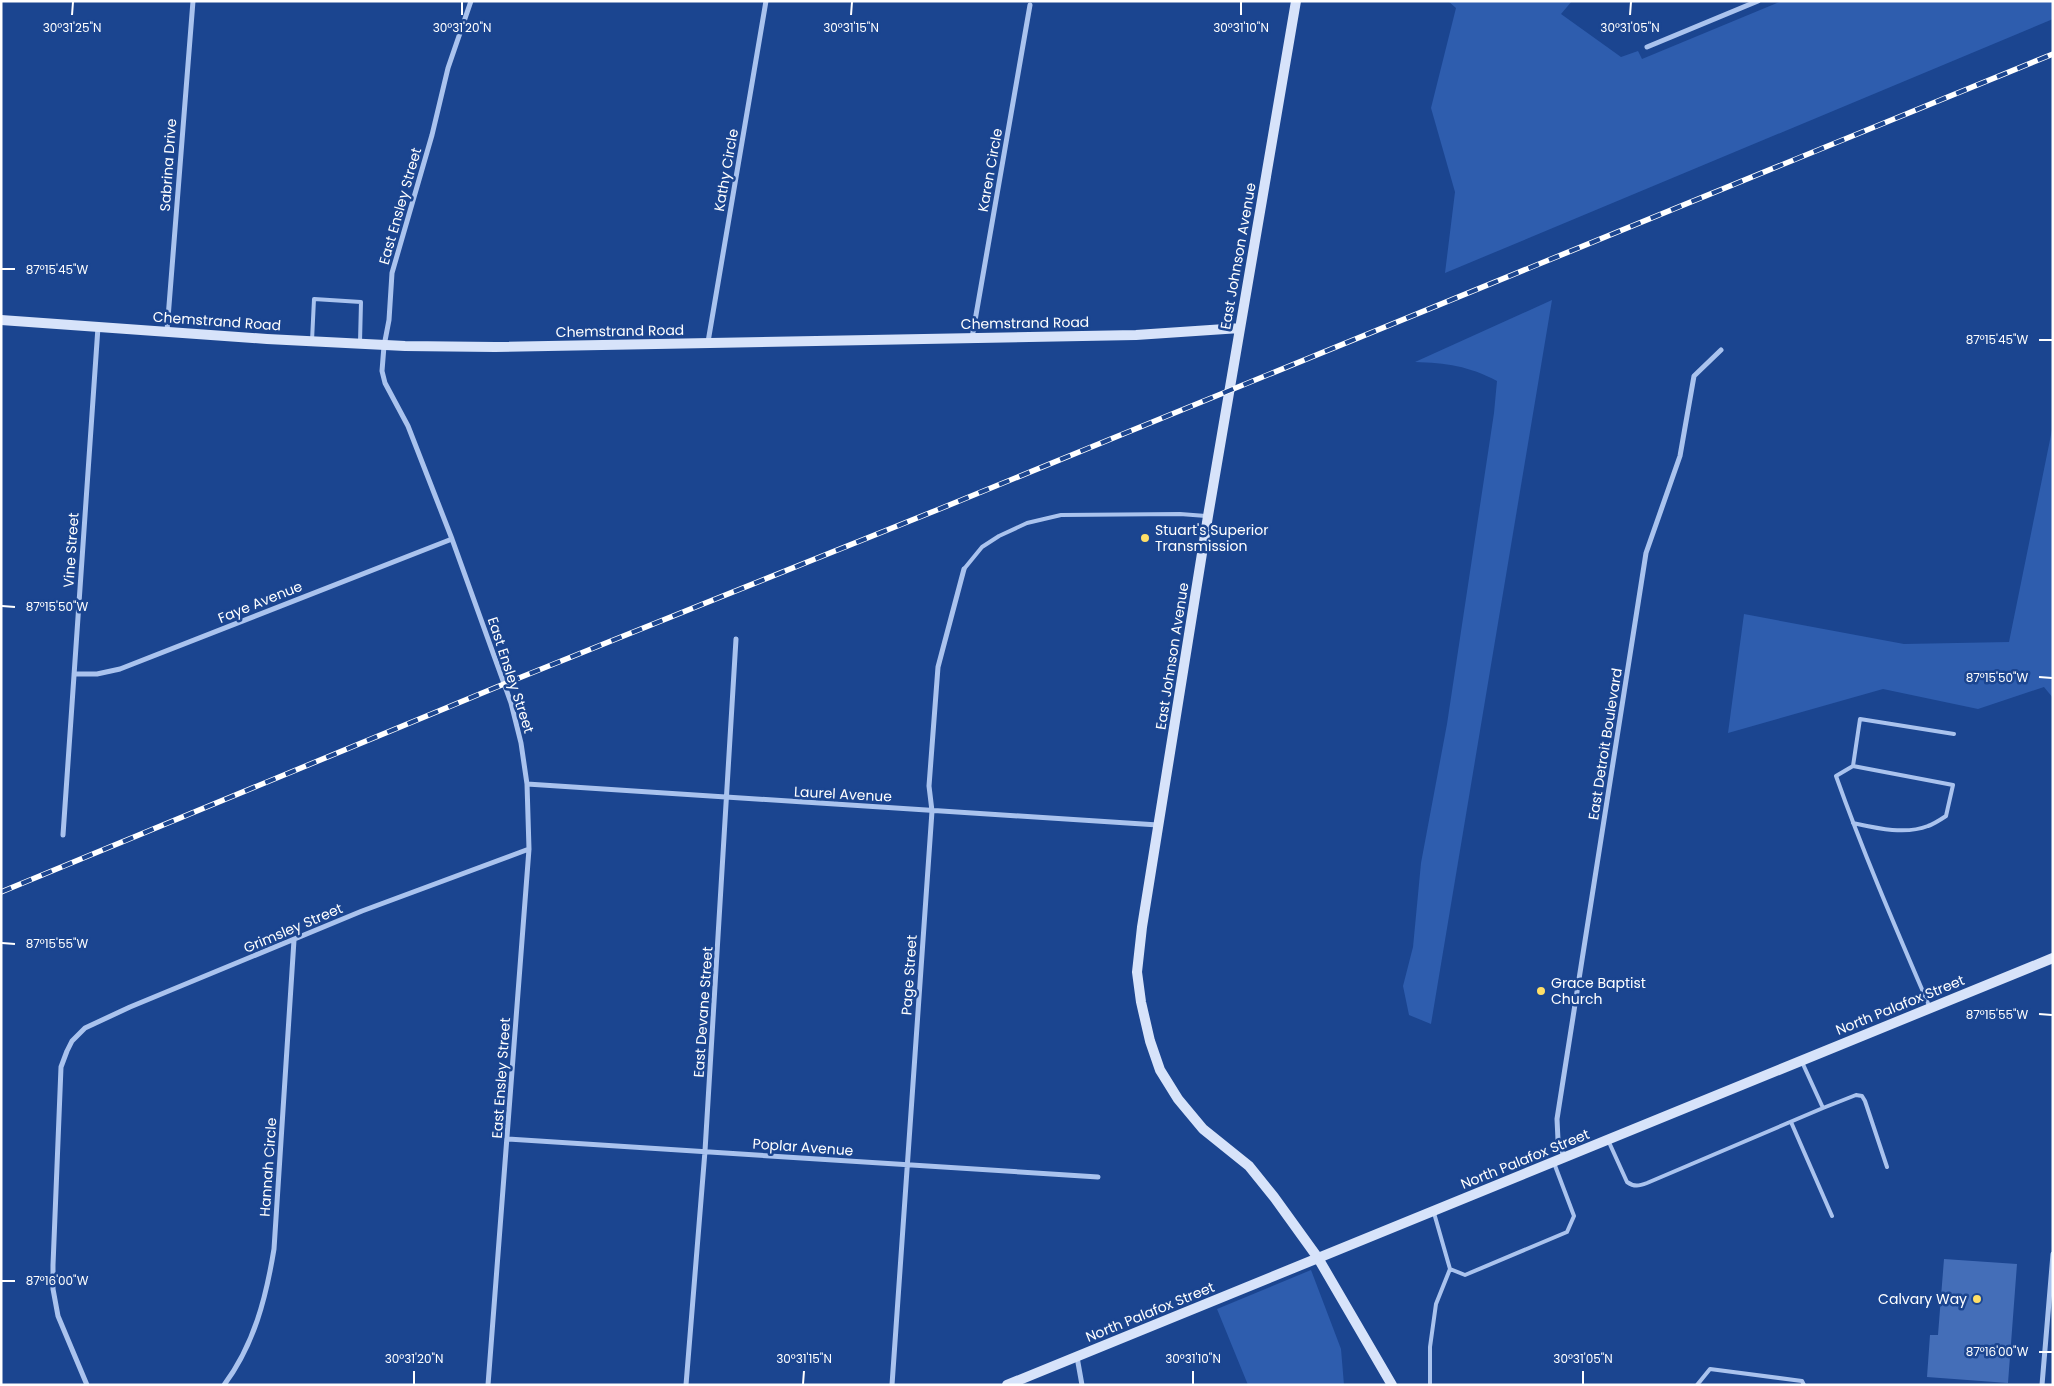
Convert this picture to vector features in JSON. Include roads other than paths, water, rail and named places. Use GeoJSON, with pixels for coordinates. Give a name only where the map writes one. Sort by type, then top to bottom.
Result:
{"type":"FeatureCollection","features":[{"type":"Feature","properties":{"kind":"main road","name":"East Johnson Avenue"},"geometry":{"type":"LineString","coordinates":[[1296,1],[1208,516],[1140,937],[1137,972],[1141,1002],[1150,1041],[1160,1070],[1178,1099],[1203,1129],[1249,1166],[1318,1258],[1392,1385]]}},
{"type":"Feature","properties":{"kind":"main road","name":"Chemstrand Road"},"geometry":{"type":"LineString","coordinates":[[1,320],[384,346],[495,347],[1136,335],[1240,328]]}},
{"type":"Feature","properties":{"kind":"main road","name":"North Palafox Street"},"geometry":{"type":"LineString","coordinates":[[1007,1385],[2053,958]]}},
{"type":"Feature","properties":{"kind":"street","name":"Sabrina Drive"},"geometry":{"type":"LineString","coordinates":[[167,331],[193,1]]}},
{"type":"Feature","properties":{"kind":"street","name":"East Ensley Street"},"geometry":{"type":"LineString","coordinates":[[471,1],[448,68],[432,135],[392,273],[389,320],[382,361],[386,384],[408,426],[452,539],[511,702],[521,743],[527,784],[529,849],[488,1385]]}},
{"type":"Feature","properties":{"kind":"street","name":"Kathy Circle"},"geometry":{"type":"LineString","coordinates":[[708,343],[766,1]]}},
{"type":"Feature","properties":{"kind":"street"},"geometry":{"type":"LineString","coordinates":[[1647,48],[1758,1]]}},
{"type":"Feature","properties":{"kind":"street","name":"Karen Circle"},"geometry":{"type":"LineString","coordinates":[[972,338],[1030,5]]}},
{"type":"Feature","properties":{"kind":"street","name":"Vine Street"},"geometry":{"type":"LineString","coordinates":[[63,835],[98,326]]}},
{"type":"Feature","properties":{"kind":"street","name":"East Detroit Boulevard"},"geometry":{"type":"LineString","coordinates":[[1564,1158],[1558,1140],[1557,1119],[1646,554],[1680,456],[1694,376],[1721,350]]}},
{"type":"Feature","properties":{"kind":"street","name":"Faye Avenue"},"geometry":{"type":"LineString","coordinates":[[74,674],[97,674],[120,670],[452,539]]}},
{"type":"Feature","properties":{"kind":"street","name":"Page Street"},"geometry":{"type":"LineString","coordinates":[[892,1385],[932,811],[929,786],[938,667],[964,569]]}},
{"type":"Feature","properties":{"kind":"street","name":"East Devane Street"},"geometry":{"type":"LineString","coordinates":[[686,1385],[705,1151],[736,640]]}},
{"type":"Feature","properties":{"kind":"street","name":"Laurel Avenue"},"geometry":{"type":"LineString","coordinates":[[527,784],[1158,825]]}},
{"type":"Feature","properties":{"kind":"street","name":"Grimsley Street"},"geometry":{"type":"LineString","coordinates":[[87,1385],[58,1316],[53,1288],[62,1067],[66,1051],[72,1041],[85,1028],[130,1007],[444,879],[529,849]]}},
{"type":"Feature","properties":{"kind":"street","name":"Hannah Circle"},"geometry":{"type":"LineString","coordinates":[[224,1385],[248,1343],[260,1313],[269,1282],[274,1249],[294,940]]}},
{"type":"Feature","properties":{"kind":"street","name":"Poplar Avenue"},"geometry":{"type":"LineString","coordinates":[[507,1140],[1098,1177]]}},
{"type":"Feature","properties":{"kind":"street"},"geometry":{"type":"LineString","coordinates":[[2042,1385],[2050,1330],[2053,1254]]}},
{"type":"Feature","properties":{"kind":"street"},"geometry":{"type":"LineString","coordinates":[[1077,1356],[1082,1385]]}},
{"type":"Feature","properties":{"kind":"lane"},"geometry":{"type":"LineString","coordinates":[[312,342],[314,299],[323,299],[361,302],[360,344]]}},
{"type":"Feature","properties":{"kind":"lane"},"geometry":{"type":"LineString","coordinates":[[964,569],[982,546],[999,536],[1027,523],[1061,515],[1180,514],[1208,516]]}},
{"type":"Feature","properties":{"kind":"lane"},"geometry":{"type":"LineString","coordinates":[[1853,766],[1860,719],[1954,734]]}},
{"type":"Feature","properties":{"kind":"lane"},"geometry":{"type":"LineString","coordinates":[[1853,823],[1903,830],[1928,826],[1946,816],[1952,785],[1853,766],[1836,776],[1853,823],[1880,892],[1930,1008]]}},
{"type":"Feature","properties":{"kind":"lane"},"geometry":{"type":"LineString","coordinates":[[1801,1060],[1823,1108]]}},
{"type":"Feature","properties":{"kind":"lane"},"geometry":{"type":"LineString","coordinates":[[1608,1139],[1627,1182],[1632,1186],[1638,1186],[1856,1095],[1862,1096],[1866,1101],[1887,1167]]}},
{"type":"Feature","properties":{"kind":"lane"},"geometry":{"type":"LineString","coordinates":[[1791,1122],[1832,1216]]}},
{"type":"Feature","properties":{"kind":"lane"},"geometry":{"type":"LineString","coordinates":[[1450,1269],[1465,1275],[1567,1232],[1574,1216],[1554,1162]]}},
{"type":"Feature","properties":{"kind":"lane"},"geometry":{"type":"LineString","coordinates":[[1430,1385],[1430,1347],[1436,1304],[1450,1269],[1433,1211]]}},
{"type":"Feature","properties":{"kind":"lane"},"geometry":{"type":"LineString","coordinates":[[1697,1385],[1710,1369],[1802,1381],[1804,1385]]}},
{"type":"Feature","properties":{"kind":"railway"},"geometry":{"type":"LineString","coordinates":[[1,892],[504,684],[937,510],[2053,54]]}},
{"type":"Feature","properties":{"kind":"place","name":"Stuart's Superior Transmission"},"geometry":{"type":"Point","coordinates":[1145,538]}},
{"type":"Feature","properties":{"kind":"place","name":"Grace Baptist Church"},"geometry":{"type":"Point","coordinates":[1541,991]}},
{"type":"Feature","properties":{"kind":"place","name":"Calvary Way"},"geometry":{"type":"Point","coordinates":[1977,1299]}}]}
